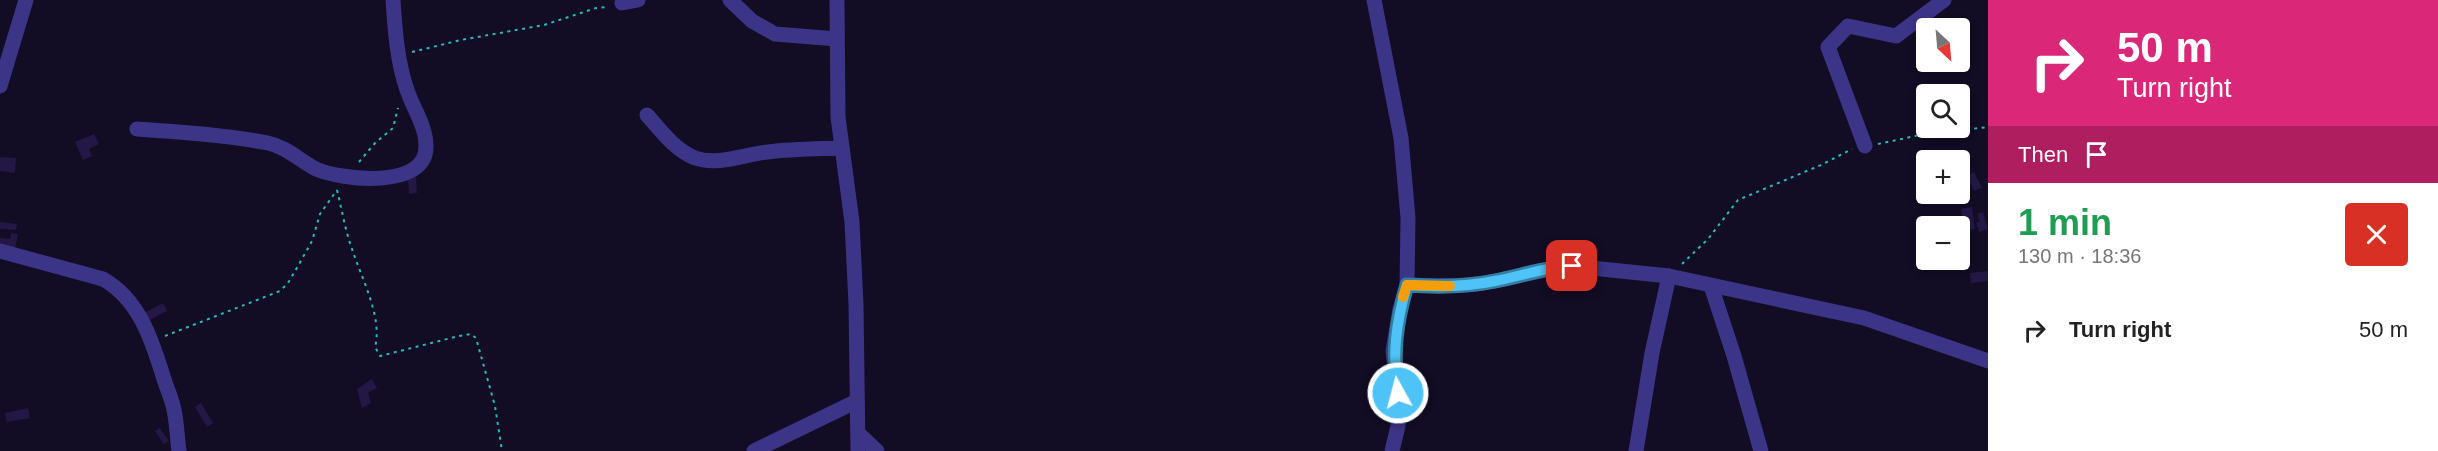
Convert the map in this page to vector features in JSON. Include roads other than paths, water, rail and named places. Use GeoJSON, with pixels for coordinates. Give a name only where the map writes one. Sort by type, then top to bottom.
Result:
{"type":"FeatureCollection","features":[{"type":"Feature","properties":{"kind":"street"},"geometry":{"type":"LineString","coordinates":[[0,86],[26,0]]}},
{"type":"Feature","properties":{"kind":"street"},"geometry":{"type":"LineString","coordinates":[[136,129],[270,144],[293,153],[341,183],[401,176],[417,166],[427,147],[421,124],[407,90],[398,55],[393,0]]}},
{"type":"Feature","properties":{"kind":"street"},"geometry":{"type":"LineString","coordinates":[[622,3],[638,0]]}},
{"type":"Feature","properties":{"kind":"street"},"geometry":{"type":"LineString","coordinates":[[730,0],[752,21],[775,34],[837,39]]}},
{"type":"Feature","properties":{"kind":"street"},"geometry":{"type":"LineString","coordinates":[[837,0],[838,117],[852,234],[856,304],[858,451]]}},
{"type":"Feature","properties":{"kind":"street"},"geometry":{"type":"LineString","coordinates":[[1374,0],[1401,138],[1409,248],[1407,285],[1398,317],[1394,351],[1400,406],[1392,451]]}},
{"type":"Feature","properties":{"kind":"street"},"geometry":{"type":"LineString","coordinates":[[1865,146],[1828,47],[1848,26],[1896,36],[1944,0]]}},
{"type":"Feature","properties":{"kind":"street"},"geometry":{"type":"LineString","coordinates":[[647,115],[673,143],[696,158],[709,160],[767,152],[842,148]]}},
{"type":"Feature","properties":{"kind":"street"},"geometry":{"type":"LineString","coordinates":[[0,251],[103,279],[114,286],[140,315],[152,340],[174,409],[179,451]]}},
{"type":"Feature","properties":{"kind":"street"},"geometry":{"type":"LineString","coordinates":[[1407,285],[1460,285],[1494,282],[1557,267],[1572,266],[1669,276],[1864,318],[1988,361]]}},
{"type":"Feature","properties":{"kind":"street"},"geometry":{"type":"LineString","coordinates":[[1636,451],[1652,353],[1669,276]]}},
{"type":"Feature","properties":{"kind":"street"},"geometry":{"type":"LineString","coordinates":[[1711,286],[1761,451]]}},
{"type":"Feature","properties":{"kind":"street"},"geometry":{"type":"LineString","coordinates":[[754,451],[857,401]]}},
{"type":"Feature","properties":{"kind":"street"},"geometry":{"type":"LineString","coordinates":[[859,434],[877,451]]}}]}
